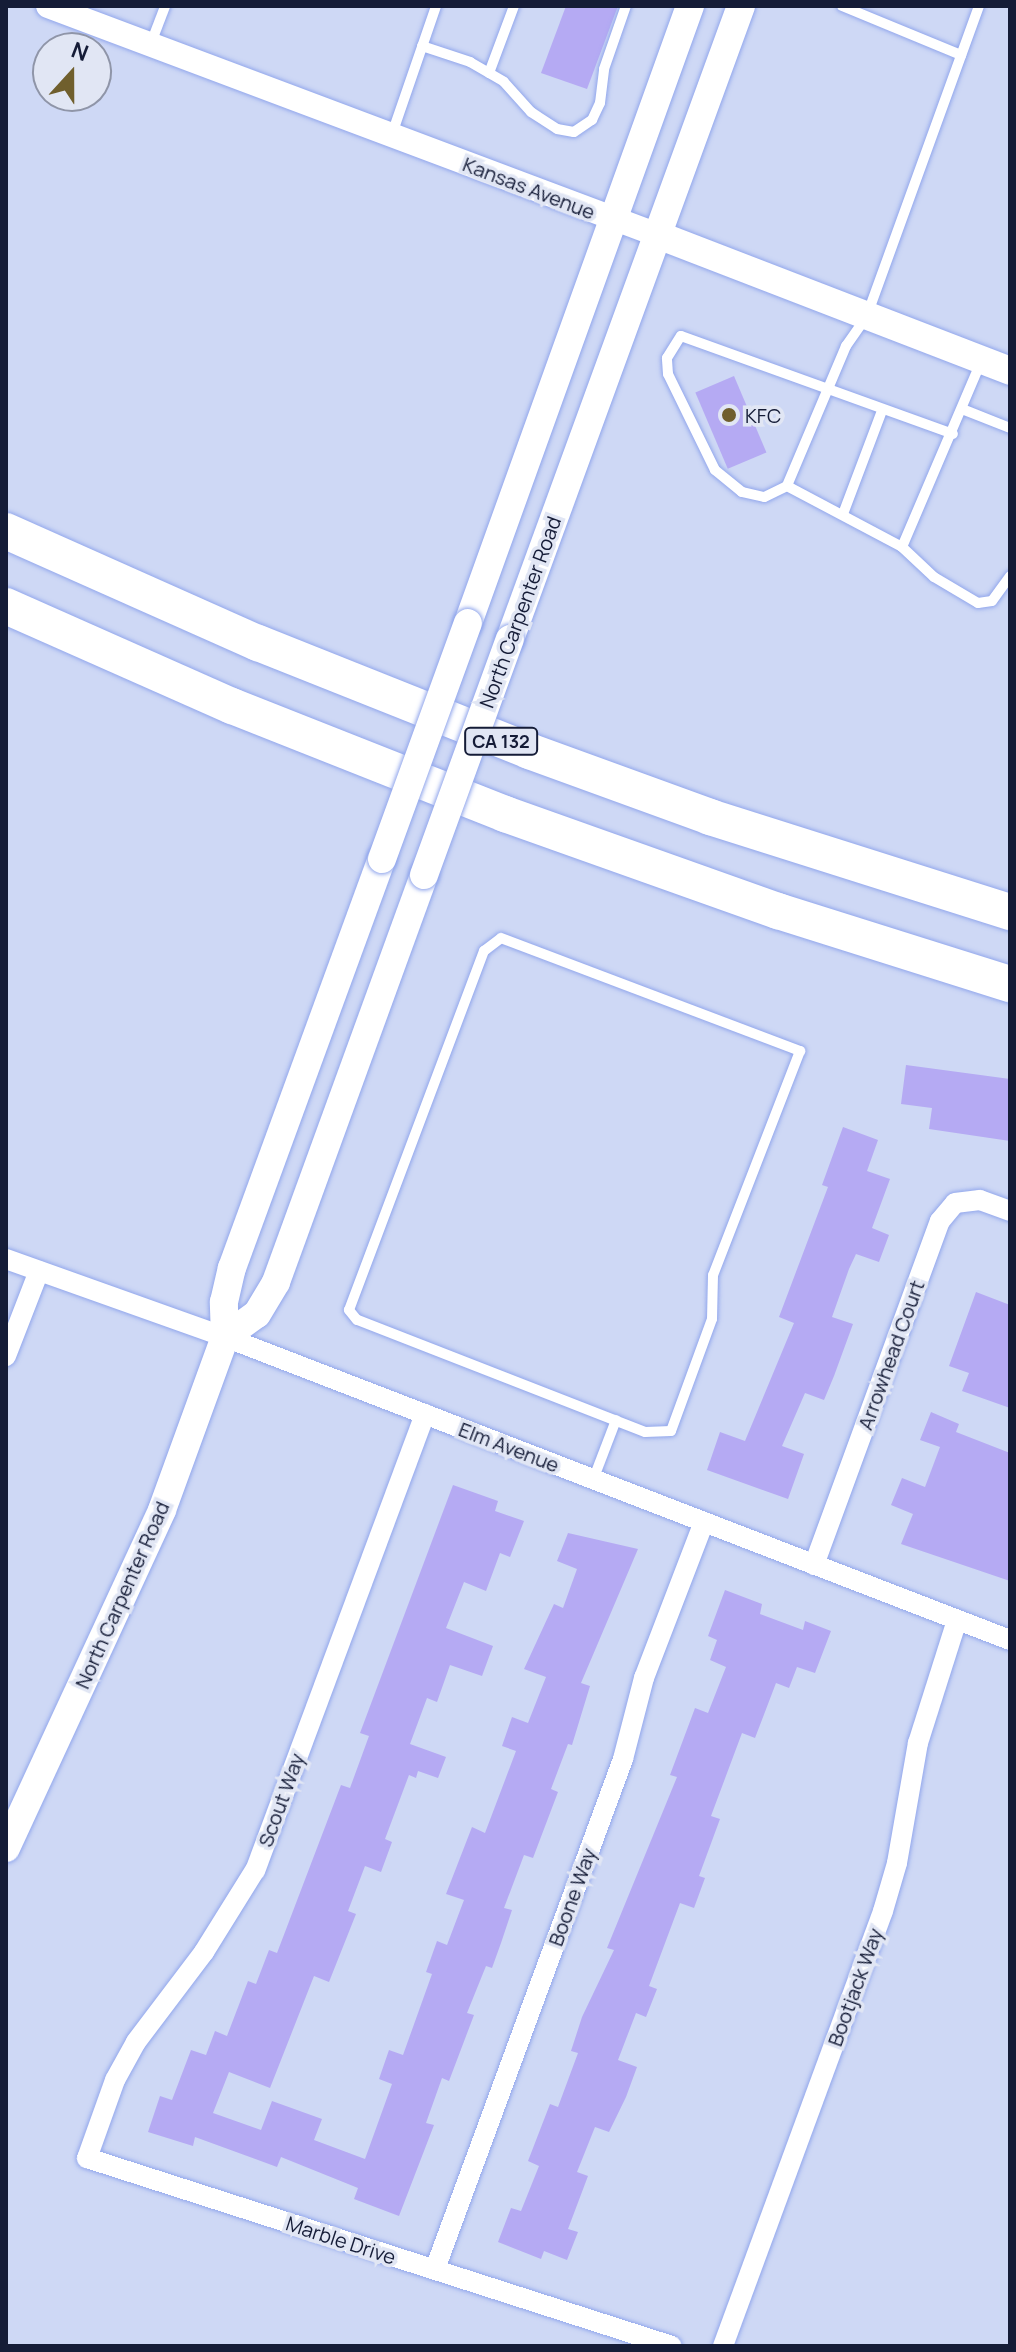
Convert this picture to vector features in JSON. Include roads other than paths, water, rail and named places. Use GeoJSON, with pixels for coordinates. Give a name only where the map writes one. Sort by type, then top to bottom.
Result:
{"type":"FeatureCollection","features":[{"type":"Feature","properties":{"kind":"highway","name":"CA 132"},"geometry":{"type":"LineString","coordinates":[[6,531],[232,632],[503,742],[710,817],[1010,912]]}},
{"type":"Feature","properties":{"kind":"highway"},"geometry":{"type":"LineString","coordinates":[[6,606],[232,706],[492,809],[778,911],[1010,984]]}},
{"type":"Feature","properties":{"kind":"main road","name":"North Carpenter Road"},"geometry":{"type":"LineString","coordinates":[[6,1848],[162,1510],[225,1337],[224,1302],[232,1268],[615,220],[690,6]]}},
{"type":"Feature","properties":{"kind":"main road","name":"North Carpenter Road"},"geometry":{"type":"LineString","coordinates":[[225,1337],[257,1314],[276,1282],[741,6]]}},
{"type":"Feature","properties":{"kind":"main road","name":"Kansas Avenue"},"geometry":{"type":"LineString","coordinates":[[658,235],[1010,371]]}},
{"type":"Feature","properties":{"kind":"street","name":"Kansas Avenue"},"geometry":{"type":"LineString","coordinates":[[48,6],[658,235]]}},
{"type":"Feature","properties":{"kind":"street","name":"Arrowhead Court"},"geometry":{"type":"LineString","coordinates":[[814,1565],[940,1221],[955,1203],[980,1200],[1010,1211]]}},
{"type":"Feature","properties":{"kind":"street","name":"Elm Avenue"},"geometry":{"type":"LineString","coordinates":[[6,1259],[225,1337],[1010,1640]]}},
{"type":"Feature","properties":{"kind":"street"},"geometry":{"type":"LineString","coordinates":[[6,1356],[39,1271]]}},
{"type":"Feature","properties":{"kind":"street","name":"Scout Way"},"geometry":{"type":"LineString","coordinates":[[87,2158],[115,2080],[136,2042],[204,1952],[255,1870],[425,1414]]}},
{"type":"Feature","properties":{"kind":"street","name":"Boone Way"},"geometry":{"type":"LineString","coordinates":[[435,2269],[623,1759],[644,1678],[704,1522]]}},
{"type":"Feature","properties":{"kind":"street","name":"Bootjack Way"},"geometry":{"type":"LineString","coordinates":[[723,2346],[883,1911],[897,1863],[918,1743],[957,1620]]}},
{"type":"Feature","properties":{"kind":"street","name":"Marble Drive"},"geometry":{"type":"LineString","coordinates":[[87,2158],[672,2346]]}},
{"type":"Feature","properties":{"kind":"lane"},"geometry":{"type":"LineString","coordinates":[[150,45],[165,6]]}},
{"type":"Feature","properties":{"kind":"lane"},"geometry":{"type":"LineString","coordinates":[[391,136],[436,6]]}},
{"type":"Feature","properties":{"kind":"lane"},"geometry":{"type":"LineString","coordinates":[[489,73],[514,6]]}},
{"type":"Feature","properties":{"kind":"lane"},"geometry":{"type":"LineString","coordinates":[[422,46],[489,73],[531,112],[557,129],[574,132],[592,120],[600,103],[604,69],[626,6]]}},
{"type":"Feature","properties":{"kind":"lane"},"geometry":{"type":"LineString","coordinates":[[842,6],[961,55]]}},
{"type":"Feature","properties":{"kind":"lane"},"geometry":{"type":"LineString","coordinates":[[953,434],[826,392],[681,336],[667,358],[668,374],[715,470],[742,492],[764,497],[787,486],[826,392],[867,316],[979,6]]}},
{"type":"Feature","properties":{"kind":"lane"},"geometry":{"type":"LineString","coordinates":[[902,547],[953,434],[982,360]]}},
{"type":"Feature","properties":{"kind":"lane"},"geometry":{"type":"LineString","coordinates":[[962,409],[1010,428]]}},
{"type":"Feature","properties":{"kind":"lane"},"geometry":{"type":"LineString","coordinates":[[843,514],[882,411]]}},
{"type":"Feature","properties":{"kind":"lane"},"geometry":{"type":"LineString","coordinates":[[787,486],[902,547],[934,577],[978,603],[992,601],[1010,576]]}},
{"type":"Feature","properties":{"kind":"lane"},"geometry":{"type":"LineString","coordinates":[[501,938],[800,1051],[713,1275],[712,1319],[671,1431],[645,1432],[616,1420],[357,1320],[349,1310],[484,951],[501,938]]}},
{"type":"Feature","properties":{"kind":"lane"},"geometry":{"type":"LineString","coordinates":[[593,1480],[616,1420]]}},
{"type":"Feature","properties":{"kind":"place","name":"KFC"},"geometry":{"type":"Point","coordinates":[729,415]}}]}
